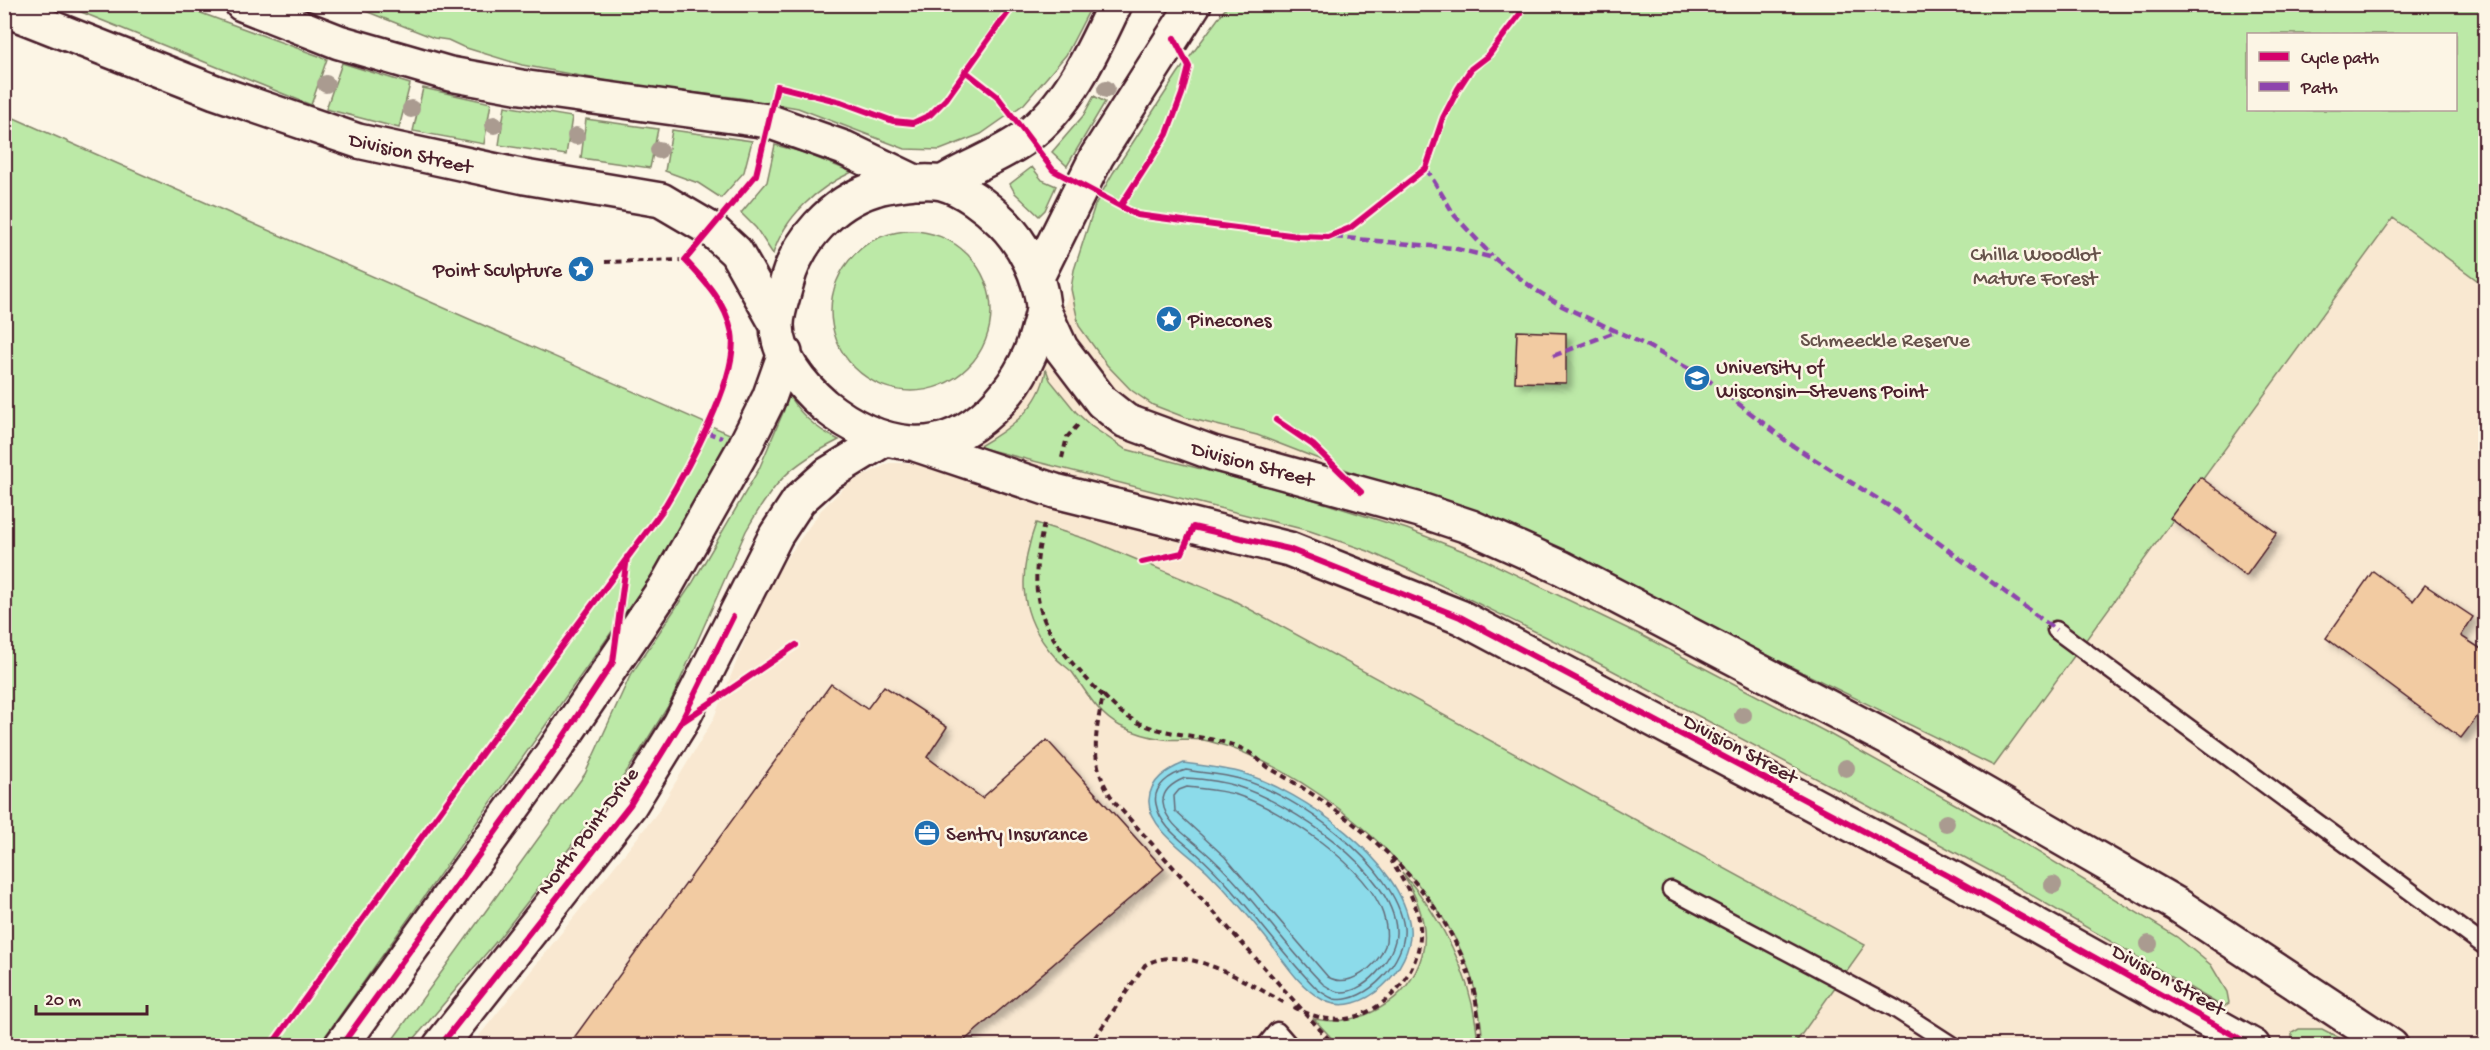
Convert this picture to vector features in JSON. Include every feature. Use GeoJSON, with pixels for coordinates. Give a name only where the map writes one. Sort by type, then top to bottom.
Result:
{"type":"FeatureCollection","features":[{"type":"Feature","properties":{"kind":"main road"},"geometry":{"type":"LineString","coordinates":[[242,4],[339,42],[450,74],[520,87],[768,121],[844,148],[989,209],[1020,245],[1037,277],[1043,309],[1032,354],[1018,381],[975,423],[946,437],[899,441]]}},
{"type":"Feature","properties":{"kind":"main road"},"geometry":{"type":"LineString","coordinates":[[341,1046],[556,748],[666,585],[745,446],[769,398],[781,339],[789,275],[802,246],[822,221],[846,203],[874,189],[928,182],[1026,137],[1043,121],[1086,62],[1115,4]]}},
{"type":"Feature","properties":{"kind":"main road"},"geometry":{"type":"LineString","coordinates":[[1037,277],[1097,156],[1194,4]]}},
{"type":"Feature","properties":{"kind":"main road","name":"Division Street"},"geometry":{"type":"LineString","coordinates":[[4,9],[215,92],[358,141],[525,177],[661,200],[712,230],[736,252],[781,339],[795,375],[817,399],[842,419],[899,441],[1055,491],[1288,549],[1460,617],[1954,879],[2253,1046]]}},
{"type":"Feature","properties":{"kind":"main road","name":"Division Street"},"geometry":{"type":"LineString","coordinates":[[1043,309],[1061,348],[1102,402],[1126,421],[1213,453],[1420,510],[1471,527],[1562,568],[1891,740],[2176,904],[2391,1046]]}},
{"type":"Feature","properties":{"kind":"main road","name":"North Point Drive"},"geometry":{"type":"LineString","coordinates":[[440,1046],[630,805],[680,724],[776,535],[799,500],[828,474],[899,441]]}},
{"type":"Feature","properties":{"kind":"lane"},"geometry":{"type":"LineString","coordinates":[[2056,630],[2486,947]]}},
{"type":"Feature","properties":{"kind":"lane"},"geometry":{"type":"LineString","coordinates":[[1671,890],[1894,1008],[1953,1046]]}},
{"type":"Feature","properties":{"kind":"lane"},"geometry":{"type":"LineString","coordinates":[[1265,1046],[1276,1031],[1290,1046]]}},
{"type":"Feature","properties":{"kind":"path"},"geometry":{"type":"LineString","coordinates":[[733,206],[756,175],[762,149]]}},
{"type":"Feature","properties":{"kind":"path"},"geometry":{"type":"LineString","coordinates":[[605,262],[685,261]]}},
{"type":"Feature","properties":{"kind":"path"},"geometry":{"type":"LineString","coordinates":[[1061,461],[1067,437],[1083,421]]}},
{"type":"Feature","properties":{"kind":"path"},"geometry":{"type":"LineString","coordinates":[[1044,524],[1036,578],[1037,600],[1042,619],[1053,641],[1103,696],[1127,717],[1171,733],[1217,740],[1246,751],[1267,767],[1307,789],[1362,829],[1415,880],[1440,917],[1461,955],[1474,992],[1481,1046]]}},
{"type":"Feature","properties":{"kind":"path"},"geometry":{"type":"LineString","coordinates":[[1103,696],[1096,743],[1101,783],[1116,804],[1335,1046]]}},
{"type":"Feature","properties":{"kind":"path"},"geometry":{"type":"LineString","coordinates":[[1089,1046],[1145,965],[1156,959],[1171,956],[1197,961],[1226,972],[1307,1014],[1332,1019],[1351,1019],[1390,996],[1407,978],[1418,955],[1420,927],[1414,901],[1388,854]]}},
{"type":"Feature","properties":{"kind":"shaded area"},"geometry":{"type":"Polygon","coordinates":[[[1267,5],[2485,5],[2485,1045],[471,1046],[657,813],[713,720],[761,601],[784,562],[821,510],[849,483],[889,463],[927,463],[989,437],[1017,407],[1037,375],[1071,289],[1267,5]],[[1204,421],[1257,435],[1553,550],[1963,750],[1547,533],[1260,430],[1204,421]]]}},
{"type":"Feature","properties":{"kind":"green space"},"geometry":{"type":"Polygon","coordinates":[[[64,5],[179,5],[327,59],[311,105],[64,5]]]}},
{"type":"Feature","properties":{"kind":"green space"},"geometry":{"type":"Polygon","coordinates":[[[350,5],[1092,5],[1066,55],[1024,104],[981,134],[940,150],[905,149],[798,108],[740,98],[629,85],[522,65],[463,47],[448,40],[434,38],[350,5]]]}},
{"type":"Feature","properties":{"kind":"green space","name":"Schmeeckle Reserve"},"geometry":{"type":"Polygon","coordinates":[[[1228,5],[2485,5],[2485,286],[2393,218],[1994,766],[1553,550],[1257,435],[1184,417],[1153,405],[1131,390],[1107,365],[1079,326],[1071,289],[1074,270],[1095,205],[1178,73],[1228,5]]]}},
{"type":"Feature","properties":{"kind":"green space"},"geometry":{"type":"Polygon","coordinates":[[[342,63],[410,84],[399,128],[326,109],[342,63]]]}},
{"type":"Feature","properties":{"kind":"green space"},"geometry":{"type":"Polygon","coordinates":[[[423,88],[491,103],[484,144],[413,131],[423,88]]]}},
{"type":"Feature","properties":{"kind":"green space"},"geometry":{"type":"Polygon","coordinates":[[[1094,96],[1105,102],[1067,166],[1052,152],[1083,116],[1094,96]]]}},
{"type":"Feature","properties":{"kind":"green space"},"geometry":{"type":"Polygon","coordinates":[[[505,106],[572,117],[566,155],[499,145],[505,106]]]}},
{"type":"Feature","properties":{"kind":"green space"},"geometry":{"type":"Polygon","coordinates":[[[5,114],[732,435],[669,551],[319,1045],[5,1046],[5,114]]]}},
{"type":"Feature","properties":{"kind":"green space"},"geometry":{"type":"Polygon","coordinates":[[[586,119],[658,129],[650,168],[581,158],[586,119]]]}},
{"type":"Feature","properties":{"kind":"green space"},"geometry":{"type":"Polygon","coordinates":[[[672,130],[752,141],[744,172],[721,198],[698,183],[665,171],[672,130]]]}},
{"type":"Feature","properties":{"kind":"green space"},"geometry":{"type":"Polygon","coordinates":[[[775,145],[802,152],[852,172],[827,186],[804,205],[785,227],[773,254],[756,228],[741,213],[767,182],[775,145]]]}},
{"type":"Feature","properties":{"kind":"green space"},"geometry":{"type":"Polygon","coordinates":[[[1032,167],[1042,180],[1056,186],[1045,210],[1039,216],[1015,193],[1010,184],[1032,167]]]}},
{"type":"Feature","properties":{"kind":"green space"},"geometry":{"type":"Polygon","coordinates":[[[911,231],[942,237],[967,255],[985,280],[991,311],[985,342],[967,367],[942,385],[911,391],[880,385],[855,367],[837,342],[831,311],[837,280],[855,255],[880,237],[911,231]]]}},
{"type":"Feature","properties":{"kind":"green space"},"geometry":{"type":"Polygon","coordinates":[[[1046,369],[1050,380],[1076,412],[1091,426],[1125,449],[1292,493],[1407,529],[1481,558],[1643,636],[1824,731],[2007,833],[2177,937],[2211,965],[2227,992],[2229,1003],[2223,1007],[1990,871],[1585,656],[1368,551],[1310,531],[978,447],[1001,433],[1030,406],[1043,383],[1046,369]]]}},
{"type":"Feature","properties":{"kind":"green space"},"geometry":{"type":"Polygon","coordinates":[[[785,389],[808,419],[839,440],[795,467],[774,488],[756,514],[746,531],[670,703],[611,795],[500,937],[409,1045],[388,1046],[585,774],[630,676],[693,582],[759,469],[784,410],[785,389]]]}},
{"type":"Feature","properties":{"kind":"green space"},"geometry":{"type":"Polygon","coordinates":[[[1036,523],[1092,541],[1231,599],[1865,945],[1794,1045],[1483,1045],[1472,978],[1446,923],[1421,888],[1391,855],[1357,824],[1321,795],[1245,753],[1203,740],[1163,739],[1141,734],[1120,726],[1099,709],[1072,672],[1057,659],[1033,625],[1025,593],[1024,576],[1030,541],[1036,523]]]}},
{"type":"Feature","properties":{"kind":"green space"},"geometry":{"type":"Polygon","coordinates":[[[1402,872],[1431,911],[1455,953],[1470,997],[1478,1045],[1338,1045],[1314,1019],[1331,1021],[1365,1015],[1394,998],[1415,972],[1424,944],[1423,922],[1417,901],[1402,872]]]}},
{"type":"Feature","properties":{"kind":"green space"},"geometry":{"type":"Polygon","coordinates":[[[2299,1029],[2322,1029],[2353,1045],[2296,1045],[2292,1043],[2292,1033],[2299,1029]]]}},
{"type":"Feature","properties":{"kind":"water"},"geometry":{"type":"Polygon","coordinates":[[[1184,763],[1242,773],[1293,795],[1320,812],[1370,854],[1389,878],[1403,903],[1410,928],[1409,943],[1404,959],[1383,986],[1369,997],[1354,1003],[1338,1005],[1314,994],[1297,979],[1256,925],[1222,887],[1162,831],[1150,810],[1150,793],[1160,777],[1184,763]]]}},
{"type":"Feature","properties":{"kind":"building"},"geometry":{"type":"Polygon","coordinates":[[[1517,331],[1566,333],[1566,383],[1515,382],[1517,331]]]}},
{"type":"Feature","properties":{"kind":"building"},"geometry":{"type":"Polygon","coordinates":[[[2200,477],[2277,533],[2246,576],[2170,518],[2200,477]]]}},
{"type":"Feature","properties":{"kind":"building"},"geometry":{"type":"Polygon","coordinates":[[[2373,571],[2413,601],[2425,585],[2473,617],[2461,636],[2486,652],[2486,705],[2461,738],[2326,638],[2373,571]]]}},
{"type":"Feature","properties":{"kind":"building","name":"Sentry Insurance"},"geometry":{"type":"Polygon","coordinates":[[[831,684],[867,709],[884,686],[947,727],[927,757],[982,798],[1047,740],[1164,869],[958,1046],[568,1046],[831,684]]]}},
{"type":"Feature","properties":{"kind":"marked path"},"geometry":{"type":"LineString","coordinates":[[1426,168],[1455,216],[1492,256]]}},
{"type":"Feature","properties":{"kind":"marked path"},"geometry":{"type":"LineString","coordinates":[[1334,237],[1453,248],[1494,258],[1534,289],[1562,306],[1644,344],[1707,379],[1790,444],[1889,506],[2056,630]]}},
{"type":"Feature","properties":{"kind":"marked path"},"geometry":{"type":"LineString","coordinates":[[1553,356],[1615,332]]}},
{"type":"Feature","properties":{"kind":"marked path"},"geometry":{"type":"LineString","coordinates":[[706,432],[722,438]]}},
{"type":"Feature","properties":{"kind":"cycle path"},"geometry":{"type":"LineString","coordinates":[[271,1046],[483,752],[662,511],[684,473],[719,399],[728,374],[732,352],[732,333],[720,302],[685,260],[756,175],[777,86],[841,102],[893,121],[913,123],[930,115],[946,99],[1014,4]]}},
{"type":"Feature","properties":{"kind":"cycle path"},"geometry":{"type":"LineString","coordinates":[[965,71],[997,96],[1053,170],[1137,215],[1298,236],[1328,237],[1350,228],[1426,168],[1443,118],[1458,89],[1471,69],[1488,56],[1520,14],[1521,4]]}},
{"type":"Feature","properties":{"kind":"cycle path"},"geometry":{"type":"LineString","coordinates":[[1121,205],[1167,134],[1182,94],[1189,67],[1174,38]]}},
{"type":"Feature","properties":{"kind":"cycle path"},"geometry":{"type":"LineString","coordinates":[[1276,420],[1313,445],[1361,492]]}},
{"type":"Feature","properties":{"kind":"cycle path"},"geometry":{"type":"LineString","coordinates":[[1142,562],[1182,553],[1193,527],[1289,549],[1460,617],[1954,879],[2253,1046]]}},
{"type":"Feature","properties":{"kind":"cycle path"},"geometry":{"type":"LineString","coordinates":[[341,1046],[556,748],[613,662],[627,557]]}},
{"type":"Feature","properties":{"kind":"cycle path"},"geometry":{"type":"LineString","coordinates":[[440,1046],[630,805],[680,724],[733,617]]}},
{"type":"Feature","properties":{"kind":"cycle path"},"geometry":{"type":"LineString","coordinates":[[682,722],[796,645]]}},
{"type":"Feature","properties":{"kind":"place","name":"Point Sculpture"},"geometry":{"type":"Point","coordinates":[581,269]}},
{"type":"Feature","properties":{"kind":"place","name":"Pinecones"},"geometry":{"type":"Point","coordinates":[1169,319]}},
{"type":"Feature","properties":{"kind":"place","name":"University of Wisconsin–Stevens Point"},"geometry":{"type":"Point","coordinates":[1697,378]}},
{"type":"Feature","properties":{"kind":"place","name":"Sentry Insurance"},"geometry":{"type":"Point","coordinates":[927,833]}},
{"type":"Feature","properties":{"kind":"park label","name":"Chilla Woodlot Mature Forest"},"geometry":{"type":"Point","coordinates":[2035,265]}}]}
